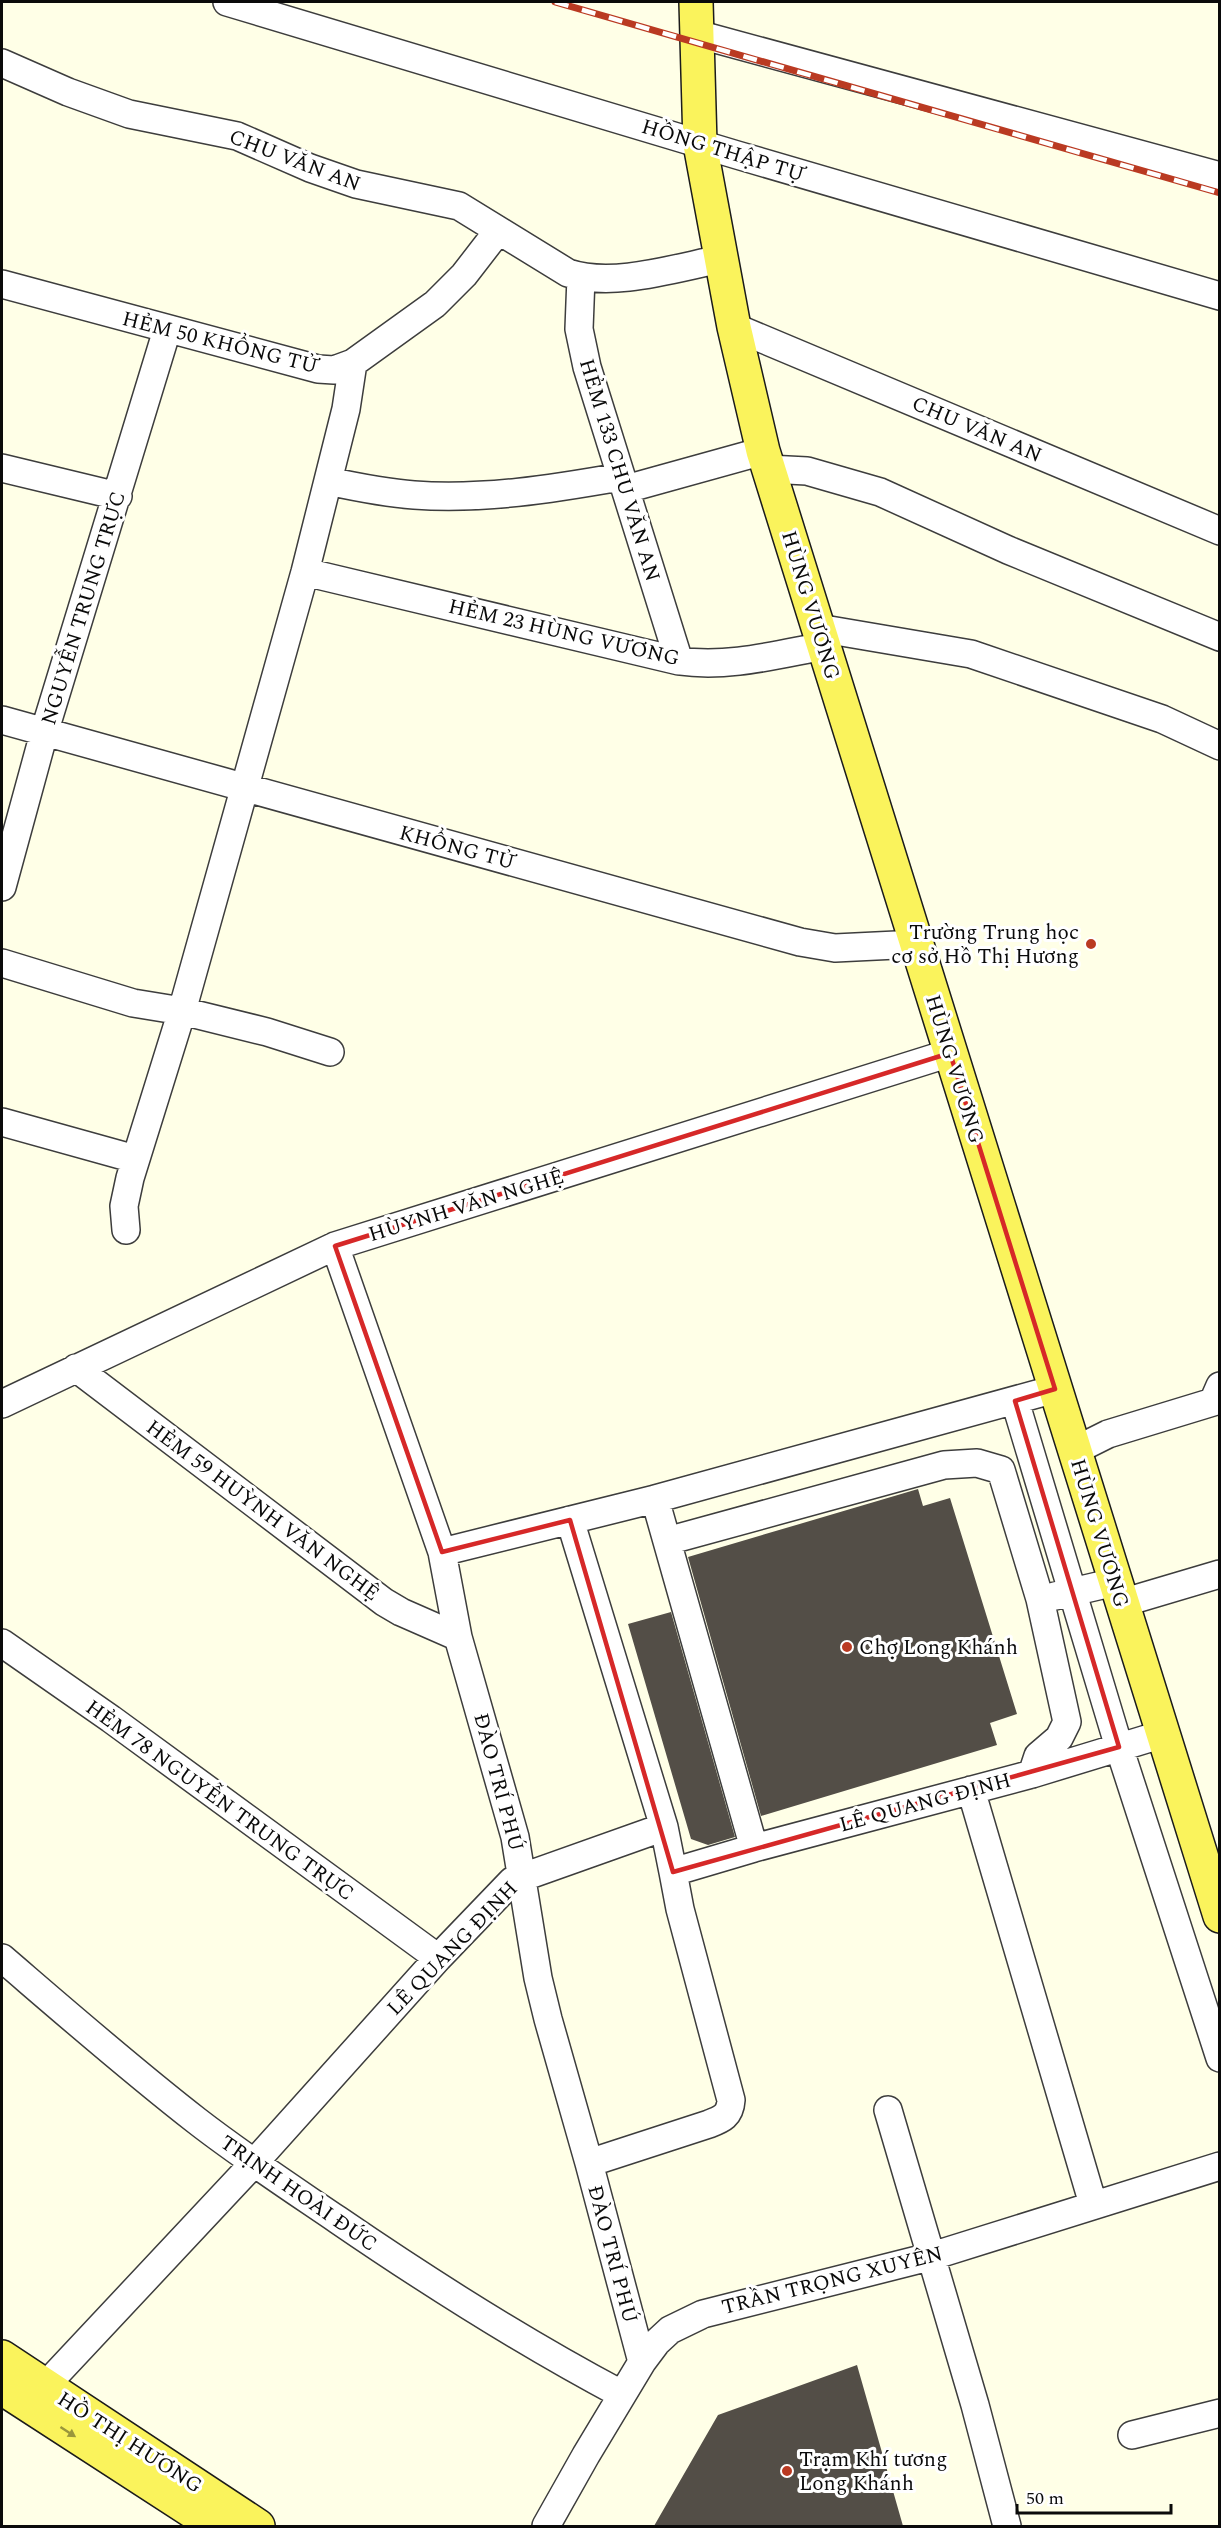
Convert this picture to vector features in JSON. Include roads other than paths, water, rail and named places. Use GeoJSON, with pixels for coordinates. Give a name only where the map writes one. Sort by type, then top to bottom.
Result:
{"type":"FeatureCollection","features":[{"type":"Feature","properties":{"kind":"main road","name":"HÙNG VƯƠNG"},"geometry":{"type":"LineString","coordinates":[[696,2],[700,144],[734,327],[765,460],[1220,1916]]}},
{"type":"Feature","properties":{"kind":"main road","name":"HỒ THỊ HƯƠNG"},"geometry":{"type":"LineString","coordinates":[[2,2357],[38,2397],[215,2526]]}},
{"type":"Feature","properties":{"kind":"main road","name":"HỒ THỊ HƯƠNG"},"geometry":{"type":"LineString","coordinates":[[2,2388],[38,2397],[258,2526]]}},
{"type":"Feature","properties":{"kind":"street","name":"HỒNG THẬP TỰ"},"geometry":{"type":"LineString","coordinates":[[227,2],[700,144],[1220,296]]}},
{"type":"Feature","properties":{"kind":"street"},"geometry":{"type":"LineString","coordinates":[[697,34],[1220,177]]}},
{"type":"Feature","properties":{"kind":"street","name":"CHU VĂN AN"},"geometry":{"type":"LineString","coordinates":[[2,63],[69,92],[129,114],[237,136],[310,168],[356,184],[459,206],[568,273],[580,277],[632,276],[721,259]]}},
{"type":"Feature","properties":{"kind":"street","name":"HẺM 50 KHỔNG TỬ"},"geometry":{"type":"LineString","coordinates":[[2,284],[167,330],[318,369],[334,370],[353,363],[441,298],[464,275],[498,231]]}},
{"type":"Feature","properties":{"kind":"street","name":"HẺM 133 CHU VĂN AN"},"geometry":{"type":"LineString","coordinates":[[580,277],[581,344],[679,661]]}},
{"type":"Feature","properties":{"kind":"street","name":"CHU VĂN AN"},"geometry":{"type":"LineString","coordinates":[[734,327],[1220,531]]}},
{"type":"Feature","properties":{"kind":"street","name":"NGUYỄN TRUNG TRỰC"},"geometry":{"type":"LineString","coordinates":[[2,887],[44,733],[167,330]]}},
{"type":"Feature","properties":{"kind":"street"},"geometry":{"type":"LineString","coordinates":[[126,1230],[124,1206],[135,1159],[182,1011],[246,789],[328,481],[346,409],[353,363]]}},
{"type":"Feature","properties":{"kind":"street"},"geometry":{"type":"LineString","coordinates":[[328,481],[376,491],[415,495],[465,496],[623,483],[765,460],[880,492],[1008,550],[1220,637]]}},
{"type":"Feature","properties":{"kind":"street"},"geometry":{"type":"LineString","coordinates":[[2,468],[118,496]]}},
{"type":"Feature","properties":{"kind":"street","name":"HẺM 23 HÙNG VƯƠNG"},"geometry":{"type":"LineString","coordinates":[[305,572],[679,661],[702,664],[728,664],[821,637]]}},
{"type":"Feature","properties":{"kind":"street"},"geometry":{"type":"LineString","coordinates":[[821,637],[971,654],[1162,719],[1220,746]]}},
{"type":"Feature","properties":{"kind":"street","name":"KHỔNG TỬ"},"geometry":{"type":"LineString","coordinates":[[2,720],[800,942],[835,948],[917,944]]}},
{"type":"Feature","properties":{"kind":"street"},"geometry":{"type":"LineString","coordinates":[[2,963],[133,1003],[182,1011],[267,1032],[330,1052]]}},
{"type":"Feature","properties":{"kind":"street","name":"HÙYNH VĂN NGHỆ"},"geometry":{"type":"LineString","coordinates":[[2,1404],[335,1246],[950,1053]]}},
{"type":"Feature","properties":{"kind":"street"},"geometry":{"type":"LineString","coordinates":[[2,1122],[135,1159]]}},
{"type":"Feature","properties":{"kind":"street","name":"ĐÀO TRÍ PHÚ"},"geometry":{"type":"LineString","coordinates":[[335,1246],[442,1552],[458,1637],[515,1837],[538,1978],[642,2362]]}},
{"type":"Feature","properties":{"kind":"street","name":"HẺM 59 HUỲNH VĂN NGHỆ"},"geometry":{"type":"LineString","coordinates":[[76,1368],[384,1602],[458,1637]]}},
{"type":"Feature","properties":{"kind":"street"},"geometry":{"type":"LineString","coordinates":[[1074,1450],[1108,1434],[1213,1402],[1220,1386]]}},
{"type":"Feature","properties":{"kind":"street"},"geometry":{"type":"LineString","coordinates":[[442,1552],[656,1499],[1055,1389]]}},
{"type":"Feature","properties":{"kind":"street"},"geometry":{"type":"LineString","coordinates":[[1015,1401],[1119,1747],[1220,2058]]}},
{"type":"Feature","properties":{"kind":"street"},"geometry":{"type":"LineString","coordinates":[[907,1430],[921,1471]]}},
{"type":"Feature","properties":{"kind":"street"},"geometry":{"type":"LineString","coordinates":[[668,1541],[944,1464],[977,1463],[1001,1470],[1040,1599],[1067,1722],[1059,1738],[1038,1756],[1032,1774]]}},
{"type":"Feature","properties":{"kind":"street"},"geometry":{"type":"LineString","coordinates":[[656,1499],[754,1848]]}},
{"type":"Feature","properties":{"kind":"street"},"geometry":{"type":"LineString","coordinates":[[570,1521],[664,1827],[680,1909],[731,2100],[730,2110],[724,2118],[589,2163]]}},
{"type":"Feature","properties":{"kind":"street"},"geometry":{"type":"LineString","coordinates":[[1040,1599],[1072,1592],[1118,1592],[1220,1574]]}},
{"type":"Feature","properties":{"kind":"street","name":"HẺM 78 NGUYỄN TRUNG TRỰC"},"geometry":{"type":"LineString","coordinates":[[2,1643],[111,1719],[438,1958]]}},
{"type":"Feature","properties":{"kind":"street","name":"LÊ QUANG ĐỊNH"},"geometry":{"type":"LineString","coordinates":[[674,1872],[754,1848],[1032,1774],[1163,1734]]}},
{"type":"Feature","properties":{"kind":"street"},"geometry":{"type":"LineString","coordinates":[[971,1790],[1093,2204]]}},
{"type":"Feature","properties":{"kind":"street","name":"LÊ QUANG ĐỊNH"},"geometry":{"type":"LineString","coordinates":[[38,2397],[254,2163],[438,1958],[512,1881],[664,1827]]}},
{"type":"Feature","properties":{"kind":"street","name":"TRỊNH HOÀI ĐỨC"},"geometry":{"type":"LineString","coordinates":[[2,1958],[123,2061],[254,2163],[475,2312],[547,2355],[621,2394]]}},
{"type":"Feature","properties":{"kind":"street"},"geometry":{"type":"LineString","coordinates":[[888,2110],[929,2257],[975,2405],[1007,2526]]}},
{"type":"Feature","properties":{"kind":"street","name":"TRẦN TRỌNG XUYÊN"},"geometry":{"type":"LineString","coordinates":[[546,2526],[621,2394],[657,2342],[670,2330],[703,2313],[929,2257],[1220,2166]]}},
{"type":"Feature","properties":{"kind":"street"},"geometry":{"type":"LineString","coordinates":[[1132,2435],[1220,2414]]}},
{"type":"Feature","properties":{"kind":"railway"},"geometry":{"type":"LineString","coordinates":[[555,2],[1220,193]]}},
{"type":"Feature","properties":{"kind":"place","name":"Trường Trung học cơ sở Hồ Thị Hương"},"geometry":{"type":"Point","coordinates":[1091,944]}},
{"type":"Feature","properties":{"kind":"place","name":"Chợ Long Khánh"},"geometry":{"type":"Point","coordinates":[847,1647]}},
{"type":"Feature","properties":{"kind":"place","name":"Trạm Khí tương Long Khánh"},"geometry":{"type":"Point","coordinates":[787,2471]}}]}
